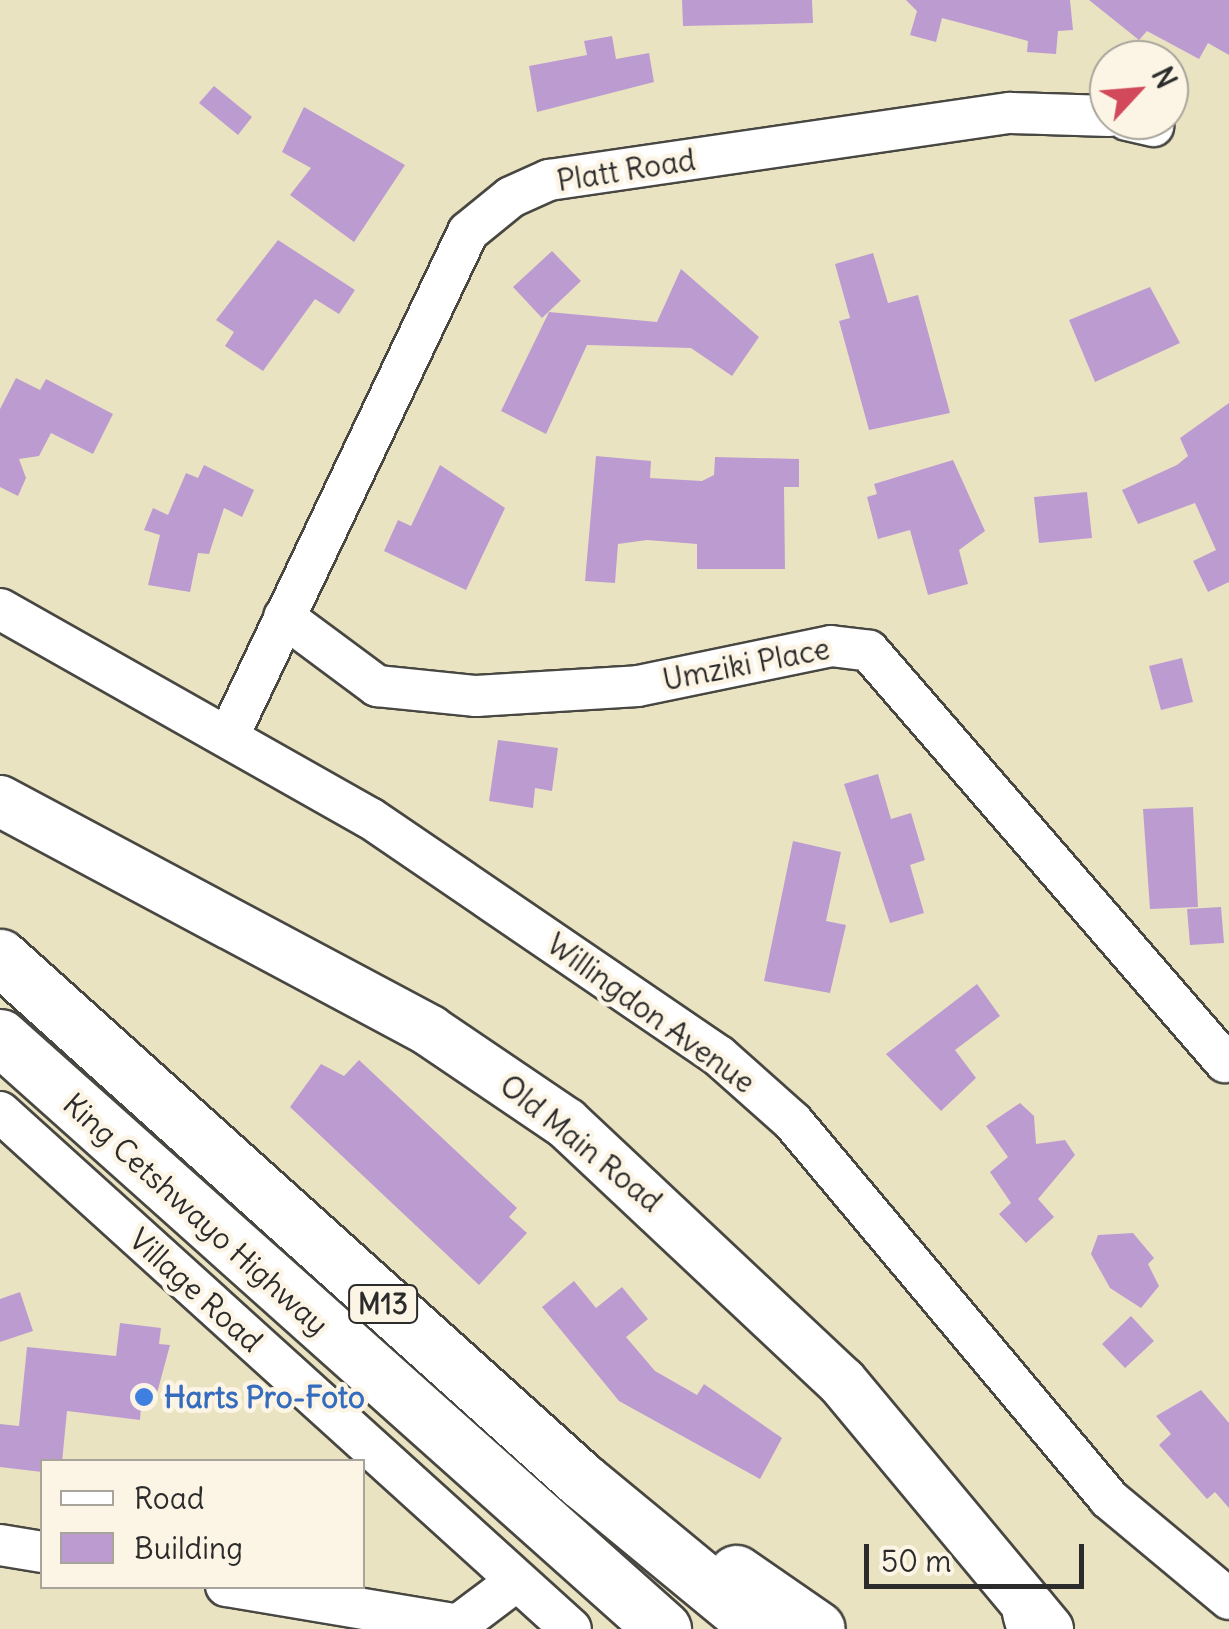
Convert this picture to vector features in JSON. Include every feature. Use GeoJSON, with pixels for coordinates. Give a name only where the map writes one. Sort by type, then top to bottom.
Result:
{"type":"FeatureCollection","features":[{"type":"Feature","properties":{"kind":"highway","name":"King Cetshwayo Highway"},"geometry":{"type":"LineString","coordinates":[[0,957],[581,1480],[644,1504],[799,1625]]}},
{"type":"Feature","properties":{"kind":"highway","name":"King Cetshwayo Highway"},"geometry":{"type":"LineString","coordinates":[[0,1038],[663,1629]]}},
{"type":"Feature","properties":{"kind":"main road","name":"Old Main Road"},"geometry":{"type":"LineString","coordinates":[[0,801],[430,1031],[566,1123],[842,1382],[1038,1623]]}},
{"type":"Feature","properties":{"kind":"street","name":"Platt Road"},"geometry":{"type":"LineString","coordinates":[[231,731],[468,232],[511,196],[549,180],[1010,114],[1089,116]]}},
{"type":"Feature","properties":{"kind":"street","name":"Willingdon Avenue"},"geometry":{"type":"LineString","coordinates":[[0,609],[231,731],[719,1056],[793,1122],[1109,1499],[1229,1600]]}},
{"type":"Feature","properties":{"kind":"street","name":"Umziki Place"},"geometry":{"type":"LineString","coordinates":[[284,617],[378,686],[476,696],[619,688],[832,646],[869,651],[1224,1062]]}},
{"type":"Feature","properties":{"kind":"street","name":"Village Road"},"geometry":{"type":"LineString","coordinates":[[0,1112],[571,1629]]}},
{"type":"Feature","properties":{"kind":"street"},"geometry":{"type":"LineString","coordinates":[[0,1545],[40,1552]]}},
{"type":"Feature","properties":{"kind":"street"},"geometry":{"type":"LineString","coordinates":[[243,1589],[458,1626],[516,1582]]}},
{"type":"Feature","properties":{"kind":"building"},"geometry":{"type":"Polygon","coordinates":[[[682,0],[812,0],[813,23],[683,26],[682,0]]]}},
{"type":"Feature","properties":{"kind":"building"},"geometry":{"type":"Polygon","coordinates":[[[906,0],[1070,0],[1073,30],[1058,31],[1056,54],[1027,52],[1028,41],[942,18],[936,42],[910,35],[917,11],[906,0]]]}},
{"type":"Feature","properties":{"kind":"building"},"geometry":{"type":"Polygon","coordinates":[[[1089,0],[1229,0],[1229,55],[1208,43],[1199,59],[1189,54],[1189,40],[1164,40],[1147,31],[1139,40],[1089,0]]]}},
{"type":"Feature","properties":{"kind":"building"},"geometry":{"type":"Polygon","coordinates":[[[612,36],[616,59],[649,53],[654,82],[537,112],[529,66],[587,55],[584,41],[612,36]]]}},
{"type":"Feature","properties":{"kind":"building"},"geometry":{"type":"Polygon","coordinates":[[[214,86],[252,117],[238,135],[199,103],[214,86]]]}},
{"type":"Feature","properties":{"kind":"building"},"geometry":{"type":"Polygon","coordinates":[[[304,107],[405,165],[354,242],[290,195],[311,168],[282,152],[304,107]]]}},
{"type":"Feature","properties":{"kind":"building"},"geometry":{"type":"Polygon","coordinates":[[[278,240],[355,290],[339,314],[315,299],[263,371],[225,346],[234,332],[216,320],[278,240]]]}},
{"type":"Feature","properties":{"kind":"building"},"geometry":{"type":"Polygon","coordinates":[[[552,251],[581,281],[542,318],[513,287],[552,251]]]}},
{"type":"Feature","properties":{"kind":"building"},"geometry":{"type":"Polygon","coordinates":[[[873,253],[888,303],[918,295],[950,413],[869,430],[839,321],[850,318],[835,264],[873,253]]]}},
{"type":"Feature","properties":{"kind":"building"},"geometry":{"type":"Polygon","coordinates":[[[681,269],[759,337],[732,376],[691,348],[587,345],[546,434],[501,411],[549,312],[657,322],[681,269]]]}},
{"type":"Feature","properties":{"kind":"building"},"geometry":{"type":"Polygon","coordinates":[[[1150,287],[1180,343],[1095,382],[1069,320],[1150,287]]]}},
{"type":"Feature","properties":{"kind":"building"},"geometry":{"type":"Polygon","coordinates":[[[16,378],[40,390],[46,379],[113,414],[93,454],[51,433],[39,456],[19,459],[26,478],[18,496],[0,487],[0,409],[16,378]]]}},
{"type":"Feature","properties":{"kind":"building"},"geometry":{"type":"Polygon","coordinates":[[[1229,403],[1229,582],[1208,592],[1193,561],[1216,550],[1195,503],[1138,524],[1122,490],[1177,465],[1188,456],[1180,438],[1229,403]]]}},
{"type":"Feature","properties":{"kind":"building"},"geometry":{"type":"Polygon","coordinates":[[[596,456],[651,461],[650,478],[702,481],[714,475],[715,457],[799,459],[799,487],[784,487],[785,569],[697,569],[697,544],[647,540],[618,544],[615,583],[585,581],[596,456]]]}},
{"type":"Feature","properties":{"kind":"building"},"geometry":{"type":"Polygon","coordinates":[[[953,460],[985,531],[959,550],[968,584],[928,595],[910,530],[878,539],[867,497],[877,494],[874,484],[953,460]]]}},
{"type":"Feature","properties":{"kind":"building"},"geometry":{"type":"Polygon","coordinates":[[[204,465],[254,490],[242,517],[224,508],[209,554],[198,553],[190,592],[148,585],[160,535],[144,530],[153,508],[168,515],[186,473],[198,478],[204,465]]]}},
{"type":"Feature","properties":{"kind":"building"},"geometry":{"type":"Polygon","coordinates":[[[440,465],[505,508],[466,590],[384,551],[398,520],[411,526],[440,465]]]}},
{"type":"Feature","properties":{"kind":"building"},"geometry":{"type":"Polygon","coordinates":[[[1087,492],[1092,538],[1039,543],[1034,497],[1087,492]]]}},
{"type":"Feature","properties":{"kind":"building"},"geometry":{"type":"Polygon","coordinates":[[[1182,658],[1193,702],[1161,710],[1149,666],[1182,658]]]}},
{"type":"Feature","properties":{"kind":"building"},"geometry":{"type":"Polygon","coordinates":[[[498,740],[558,748],[552,791],[535,788],[533,808],[489,801],[498,740]]]}},
{"type":"Feature","properties":{"kind":"building"},"geometry":{"type":"Polygon","coordinates":[[[878,774],[891,819],[911,813],[925,860],[910,865],[924,913],[890,923],[844,784],[878,774]]]}},
{"type":"Feature","properties":{"kind":"building"},"geometry":{"type":"Polygon","coordinates":[[[1193,807],[1198,907],[1150,909],[1143,809],[1193,807]]]}},
{"type":"Feature","properties":{"kind":"building"},"geometry":{"type":"Polygon","coordinates":[[[793,841],[841,852],[826,921],[846,925],[830,993],[764,981],[793,841]]]}},
{"type":"Feature","properties":{"kind":"building"},"geometry":{"type":"Polygon","coordinates":[[[1221,907],[1224,943],[1190,945],[1187,909],[1221,907]]]}},
{"type":"Feature","properties":{"kind":"building"},"geometry":{"type":"Polygon","coordinates":[[[977,984],[1000,1016],[955,1050],[976,1078],[941,1111],[886,1054],[977,984]]]}},
{"type":"Feature","properties":{"kind":"building"},"geometry":{"type":"Polygon","coordinates":[[[359,1060],[517,1208],[509,1217],[527,1233],[479,1285],[290,1107],[321,1064],[344,1076],[359,1060]]]}},
{"type":"Feature","properties":{"kind":"building"},"geometry":{"type":"Polygon","coordinates":[[[1020,1103],[1034,1116],[1036,1144],[1065,1140],[1075,1155],[1038,1199],[1054,1217],[1026,1243],[999,1214],[1011,1203],[990,1172],[1008,1157],[986,1126],[1020,1103]]]}},
{"type":"Feature","properties":{"kind":"building"},"geometry":{"type":"Polygon","coordinates":[[[1133,1233],[1154,1258],[1148,1264],[1159,1286],[1141,1308],[1110,1288],[1091,1254],[1098,1235],[1133,1233]]]}},
{"type":"Feature","properties":{"kind":"building"},"geometry":{"type":"Polygon","coordinates":[[[574,1281],[596,1308],[622,1287],[648,1319],[626,1337],[655,1371],[697,1395],[704,1384],[782,1438],[760,1479],[619,1401],[542,1307],[574,1281]]]}},
{"type":"Feature","properties":{"kind":"building"},"geometry":{"type":"Polygon","coordinates":[[[20,1292],[33,1331],[0,1342],[0,1299],[20,1292]]]}},
{"type":"Feature","properties":{"kind":"building"},"geometry":{"type":"Polygon","coordinates":[[[1131,1316],[1154,1341],[1125,1368],[1102,1344],[1131,1316]]]}},
{"type":"Feature","properties":{"kind":"building"},"geometry":{"type":"Polygon","coordinates":[[[120,1323],[161,1328],[159,1344],[170,1345],[153,1408],[141,1407],[140,1420],[67,1411],[62,1459],[40,1459],[40,1472],[0,1467],[0,1424],[19,1426],[27,1347],[116,1356],[120,1323]]]}},
{"type":"Feature","properties":{"kind":"building"},"geometry":{"type":"Polygon","coordinates":[[[1201,1390],[1229,1423],[1229,1508],[1215,1492],[1207,1499],[1159,1445],[1171,1434],[1156,1416],[1201,1390]]]}},
{"type":"Feature","properties":{"kind":"place","name":"Harts Pro-Foto"},"geometry":{"type":"Point","coordinates":[144,1397]}}]}
